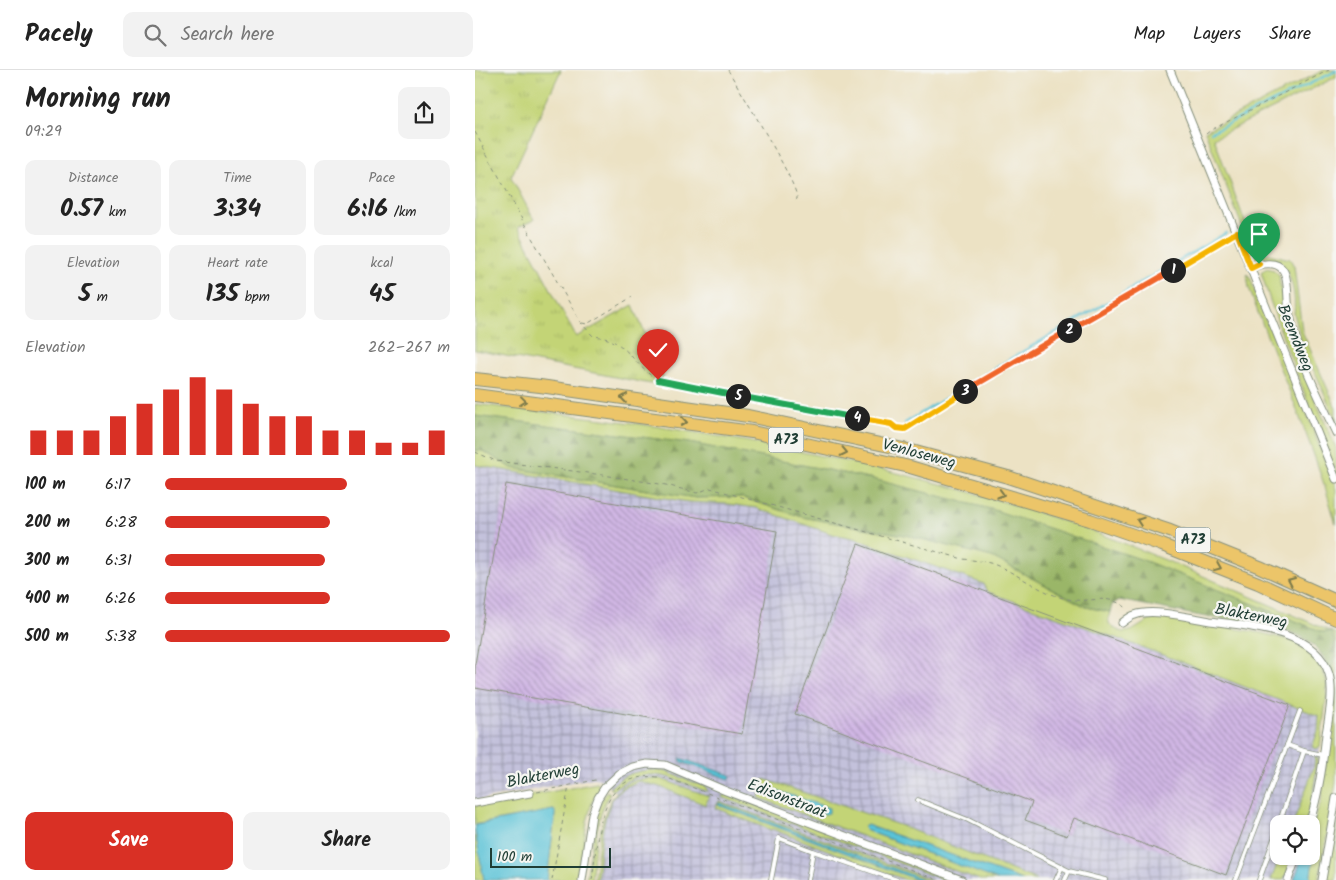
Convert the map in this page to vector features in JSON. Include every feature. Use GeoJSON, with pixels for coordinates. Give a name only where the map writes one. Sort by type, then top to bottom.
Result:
{"type":"FeatureCollection","features":[{"type":"Feature","properties":{"kind":"highway","name":"Venloseweg"},"geometry":{"type":"LineString","coordinates":[[475,379],[540,386],[747,416],[908,450],[1008,477],[1152,525],[1260,567],[1336,601]]}},
{"type":"Feature","properties":{"kind":"highway","name":"Venloseweg"},"geometry":{"type":"LineString","coordinates":[[475,395],[752,432],[910,467],[1090,520],[1162,545],[1258,583],[1336,619]]}},
{"type":"Feature","properties":{"kind":"street","name":"Beemdweg"},"geometry":{"type":"LineString","coordinates":[[1170,70],[1336,478]]}},
{"type":"Feature","properties":{"kind":"street"},"geometry":{"type":"LineString","coordinates":[[1251,268],[1259,264],[1270,264],[1277,265],[1283,269],[1289,312],[1302,356],[1336,433]]}},
{"type":"Feature","properties":{"kind":"street","name":"Blakterweg"},"geometry":{"type":"LineString","coordinates":[[1122,623],[1135,615],[1162,613],[1255,628],[1299,640],[1315,652],[1328,672],[1331,685],[1324,755],[1312,815]]}},
{"type":"Feature","properties":{"kind":"street","name":"Edisonstraat"},"geometry":{"type":"LineString","coordinates":[[605,786],[619,774],[633,766],[647,764],[665,765],[727,791],[962,880]]}},
{"type":"Feature","properties":{"kind":"street"},"geometry":{"type":"LineString","coordinates":[[582,880],[592,814],[605,786]]}},
{"type":"Feature","properties":{"kind":"street","name":"Blakterweg"},"geometry":{"type":"LineString","coordinates":[[475,803],[530,793]]}},
{"type":"Feature","properties":{"kind":"street"},"geometry":{"type":"LineString","coordinates":[[1322,880],[1336,798]]}},
{"type":"Feature","properties":{"kind":"street"},"geometry":{"type":"LineString","coordinates":[[1289,880],[1294,865]]}},
{"type":"Feature","properties":{"kind":"lane"},"geometry":{"type":"LineString","coordinates":[[1236,880],[1300,711]]}},
{"type":"Feature","properties":{"kind":"lane"},"geometry":{"type":"LineString","coordinates":[[1287,744],[1304,751],[1324,755]]}},
{"type":"Feature","properties":{"kind":"lane"},"geometry":{"type":"LineString","coordinates":[[1282,815],[1304,751]]}},
{"type":"Feature","properties":{"kind":"lane"},"geometry":{"type":"LineString","coordinates":[[918,800],[968,820],[1069,871],[1105,880]]}},
{"type":"Feature","properties":{"kind":"lane"},"geometry":{"type":"LineString","coordinates":[[771,880],[779,838],[897,880]]}},
{"type":"Feature","properties":{"kind":"lane"},"geometry":{"type":"LineString","coordinates":[[1259,880],[1270,849]]}},
{"type":"Feature","properties":{"kind":"lane"},"geometry":{"type":"LineString","coordinates":[[808,880],[813,851]]}},
{"type":"Feature","properties":{"kind":"lane"},"geometry":{"type":"LineString","coordinates":[[1056,880],[1062,867]]}},
{"type":"Feature","properties":{"kind":"lane"},"geometry":{"type":"LineString","coordinates":[[1065,880],[1069,871]]}},
{"type":"Feature","properties":{"kind":"path"},"geometry":{"type":"LineString","coordinates":[[728,70],[793,185],[797,199],[793,201]]}},
{"type":"Feature","properties":{"kind":"path"},"geometry":{"type":"LineString","coordinates":[[1198,140],[1211,130],[1329,70]]}},
{"type":"Feature","properties":{"kind":"path"},"geometry":{"type":"LineString","coordinates":[[475,132],[532,238],[581,323],[593,336],[606,337],[622,346],[648,374],[658,380],[891,424],[896,428],[905,429],[1025,355],[1237,232]]}},
{"type":"Feature","properties":{"kind":"path"},"geometry":{"type":"LineString","coordinates":[[581,323],[587,324],[632,297]]}},
{"type":"Feature","properties":{"kind":"path"},"geometry":{"type":"LineString","coordinates":[[475,452],[496,461],[666,485],[697,493],[710,488],[963,559],[989,563],[1047,592],[1073,600],[1097,599],[1118,601],[1135,615]]}},
{"type":"Feature","properties":{"kind":"path","name":"Edisonstraat"},"geometry":{"type":"LineString","coordinates":[[592,880],[601,822],[606,803],[613,793],[625,782],[642,777],[660,776],[938,880]]}},
{"type":"Feature","properties":{"kind":"path","name":"Blakterweg"},"geometry":{"type":"LineString","coordinates":[[530,793],[595,780],[605,786]]}},
{"type":"Feature","properties":{"kind":"path"},"geometry":{"type":"LineString","coordinates":[[552,880],[569,786]]}},
{"type":"Feature","properties":{"kind":"shaded area"},"geometry":{"type":"Polygon","coordinates":[[[475,465],[688,502],[729,504],[756,508],[832,534],[853,538],[855,536],[1323,710],[1314,815],[1270,815],[1270,865],[1310,865],[1309,880],[595,880],[606,809],[617,793],[602,780],[594,778],[475,801],[475,465]]]}},
{"type":"Feature","properties":{"kind":"green space"},"geometry":{"type":"Polygon","coordinates":[[[475,70],[561,70],[511,177],[534,220],[518,227],[576,337],[633,305],[667,387],[475,350],[475,70]]]}},
{"type":"Feature","properties":{"kind":"green space"},"geometry":{"type":"Polygon","coordinates":[[[1324,70],[1336,70],[1336,77],[1214,138],[1257,255],[1269,254],[1290,259],[1294,266],[1302,331],[1336,408],[1336,421],[1317,376],[1306,357],[1294,313],[1294,292],[1286,269],[1277,260],[1250,255],[1240,221],[1205,131],[1324,70]]]}},
{"type":"Feature","properties":{"kind":"green space"},"geometry":{"type":"Polygon","coordinates":[[[1267,268],[1274,270],[1279,275],[1284,315],[1292,343],[1336,448],[1336,477],[1269,298],[1261,272],[1267,268]]]}},
{"type":"Feature","properties":{"kind":"green space"},"geometry":{"type":"Polygon","coordinates":[[[1247,274],[1250,277],[1263,315],[1290,370],[1336,489],[1336,524],[1306,434],[1249,288],[1247,274]]]}},
{"type":"Feature","properties":{"kind":"green space"},"geometry":{"type":"Polygon","coordinates":[[[475,404],[619,421],[779,447],[963,490],[1032,510],[1103,535],[1332,632],[1323,632],[1143,560],[994,510],[869,478],[689,443],[475,416],[475,404]]]}},
{"type":"Feature","properties":{"kind":"green space"},"geometry":{"type":"Polygon","coordinates":[[[475,416],[689,443],[869,478],[994,510],[1143,560],[1323,632],[1332,632],[1335,647],[1333,663],[1330,672],[1321,653],[1310,642],[1282,629],[1119,600],[1112,605],[1110,612],[1087,607],[992,557],[910,536],[802,517],[741,497],[696,498],[512,468],[483,451],[475,450],[475,416]]]}},
{"type":"Feature","properties":{"kind":"green space"},"geometry":{"type":"Polygon","coordinates":[[[475,450],[483,451],[512,468],[696,498],[741,497],[802,517],[910,536],[992,557],[1086,607],[1110,612],[1108,620],[1110,625],[1122,632],[1132,630],[1155,618],[1166,617],[1262,633],[1293,641],[1313,654],[1319,661],[1326,679],[1327,694],[1320,747],[1316,749],[1312,747],[1318,731],[1319,716],[1174,659],[988,592],[984,584],[853,538],[832,534],[756,508],[729,504],[688,502],[475,465],[475,450]]]}},
{"type":"Feature","properties":{"kind":"green space"},"geometry":{"type":"Polygon","coordinates":[[[1332,632],[1336,634],[1336,783],[1319,880],[1310,880],[1312,865],[1320,865],[1320,815],[1316,815],[1321,802],[1335,694],[1330,672],[1332,632]]]}},
{"type":"Feature","properties":{"kind":"green space"},"geometry":{"type":"Polygon","coordinates":[[[1315,756],[1318,759],[1312,801],[1308,815],[1296,815],[1314,767],[1315,756]]]}},
{"type":"Feature","properties":{"kind":"green space"},"geometry":{"type":"Polygon","coordinates":[[[651,770],[664,771],[706,787],[708,792],[671,778],[648,775],[625,782],[613,790],[610,788],[629,774],[651,770]]]}},
{"type":"Feature","properties":{"kind":"green space"},"geometry":{"type":"Polygon","coordinates":[[[650,778],[661,779],[709,796],[706,805],[639,781],[620,790],[612,799],[608,809],[602,834],[597,880],[594,880],[601,827],[610,801],[617,791],[627,783],[650,778]]]}},
{"type":"Feature","properties":{"kind":"green space"},"geometry":{"type":"Polygon","coordinates":[[[764,779],[899,825],[1037,880],[1022,880],[867,825],[865,827],[865,830],[998,880],[980,880],[759,798],[764,779]]]}},
{"type":"Feature","properties":{"kind":"green space"},"geometry":{"type":"Polygon","coordinates":[[[597,783],[600,789],[592,802],[587,822],[578,880],[547,880],[554,810],[475,826],[475,806],[597,783]]]}},
{"type":"Feature","properties":{"kind":"green space"},"geometry":{"type":"Polygon","coordinates":[[[607,791],[610,793],[598,824],[591,880],[586,880],[597,813],[607,791]]]}},
{"type":"Feature","properties":{"kind":"green space"},"geometry":{"type":"Polygon","coordinates":[[[726,794],[955,880],[945,880],[721,797],[726,794]]]}},
{"type":"Feature","properties":{"kind":"green space"},"geometry":{"type":"Polygon","coordinates":[[[719,801],[932,880],[925,880],[719,803],[718,805],[918,880],[906,880],[771,830],[715,808],[719,801]]]}},
{"type":"Feature","properties":{"kind":"green space"},"geometry":{"type":"Polygon","coordinates":[[[1336,818],[1336,880],[1326,880],[1336,818]]]}},
{"type":"Feature","properties":{"kind":"green space"},"geometry":{"type":"Polygon","coordinates":[[[475,831],[484,880],[475,880],[475,831]]]}},
{"type":"Feature","properties":{"kind":"green space"},"geometry":{"type":"Polygon","coordinates":[[[1277,865],[1290,865],[1284,880],[1271,880],[1277,865]]]}},
{"type":"Feature","properties":{"kind":"water"},"geometry":{"type":"Polygon","coordinates":[[[680,758],[730,775],[731,777],[729,779],[682,762],[680,758]]]}},
{"type":"Feature","properties":{"kind":"water"},"geometry":{"type":"Polygon","coordinates":[[[764,786],[829,808],[829,813],[820,813],[766,793],[763,790],[764,786]]]}},
{"type":"Feature","properties":{"kind":"water"},"geometry":{"type":"Polygon","coordinates":[[[719,803],[925,880],[918,880],[718,805],[719,803]]]}},
{"type":"Feature","properties":{"kind":"water"},"geometry":{"type":"Polygon","coordinates":[[[553,810],[555,815],[547,880],[484,880],[475,831],[476,825],[553,810]]]}},
{"type":"Feature","properties":{"kind":"water"},"geometry":{"type":"Polygon","coordinates":[[[867,825],[1022,880],[998,880],[865,830],[864,827],[867,825]]]}},
{"type":"Feature","properties":{"kind":"water"},"geometry":{"type":"Polygon","coordinates":[[[1300,865],[1312,865],[1310,880],[1294,880],[1300,865]]]}},
{"type":"Feature","properties":{"kind":"building"},"geometry":{"type":"Polygon","coordinates":[[[506,484],[777,531],[742,734],[475,688],[475,664],[506,484]]]}},
{"type":"Feature","properties":{"kind":"building"},"geometry":{"type":"Polygon","coordinates":[[[858,544],[1290,705],[1226,875],[1074,818],[1067,836],[1025,820],[1032,802],[795,714],[858,544]]]}},
{"type":"Feature","properties":{"kind":"waterway"},"geometry":{"type":"LineString","coordinates":[[1211,132],[1336,71]]}},
{"type":"Feature","properties":{"kind":"waterway"},"geometry":{"type":"LineString","coordinates":[[905,423],[1005,362],[1226,233]]}},
{"type":"Feature","properties":{"kind":"route"},"geometry":{"type":"LineString","coordinates":[[658,380],[891,424],[896,428],[905,429],[1025,355],[1237,232],[1251,268],[1259,264]]}}]}
